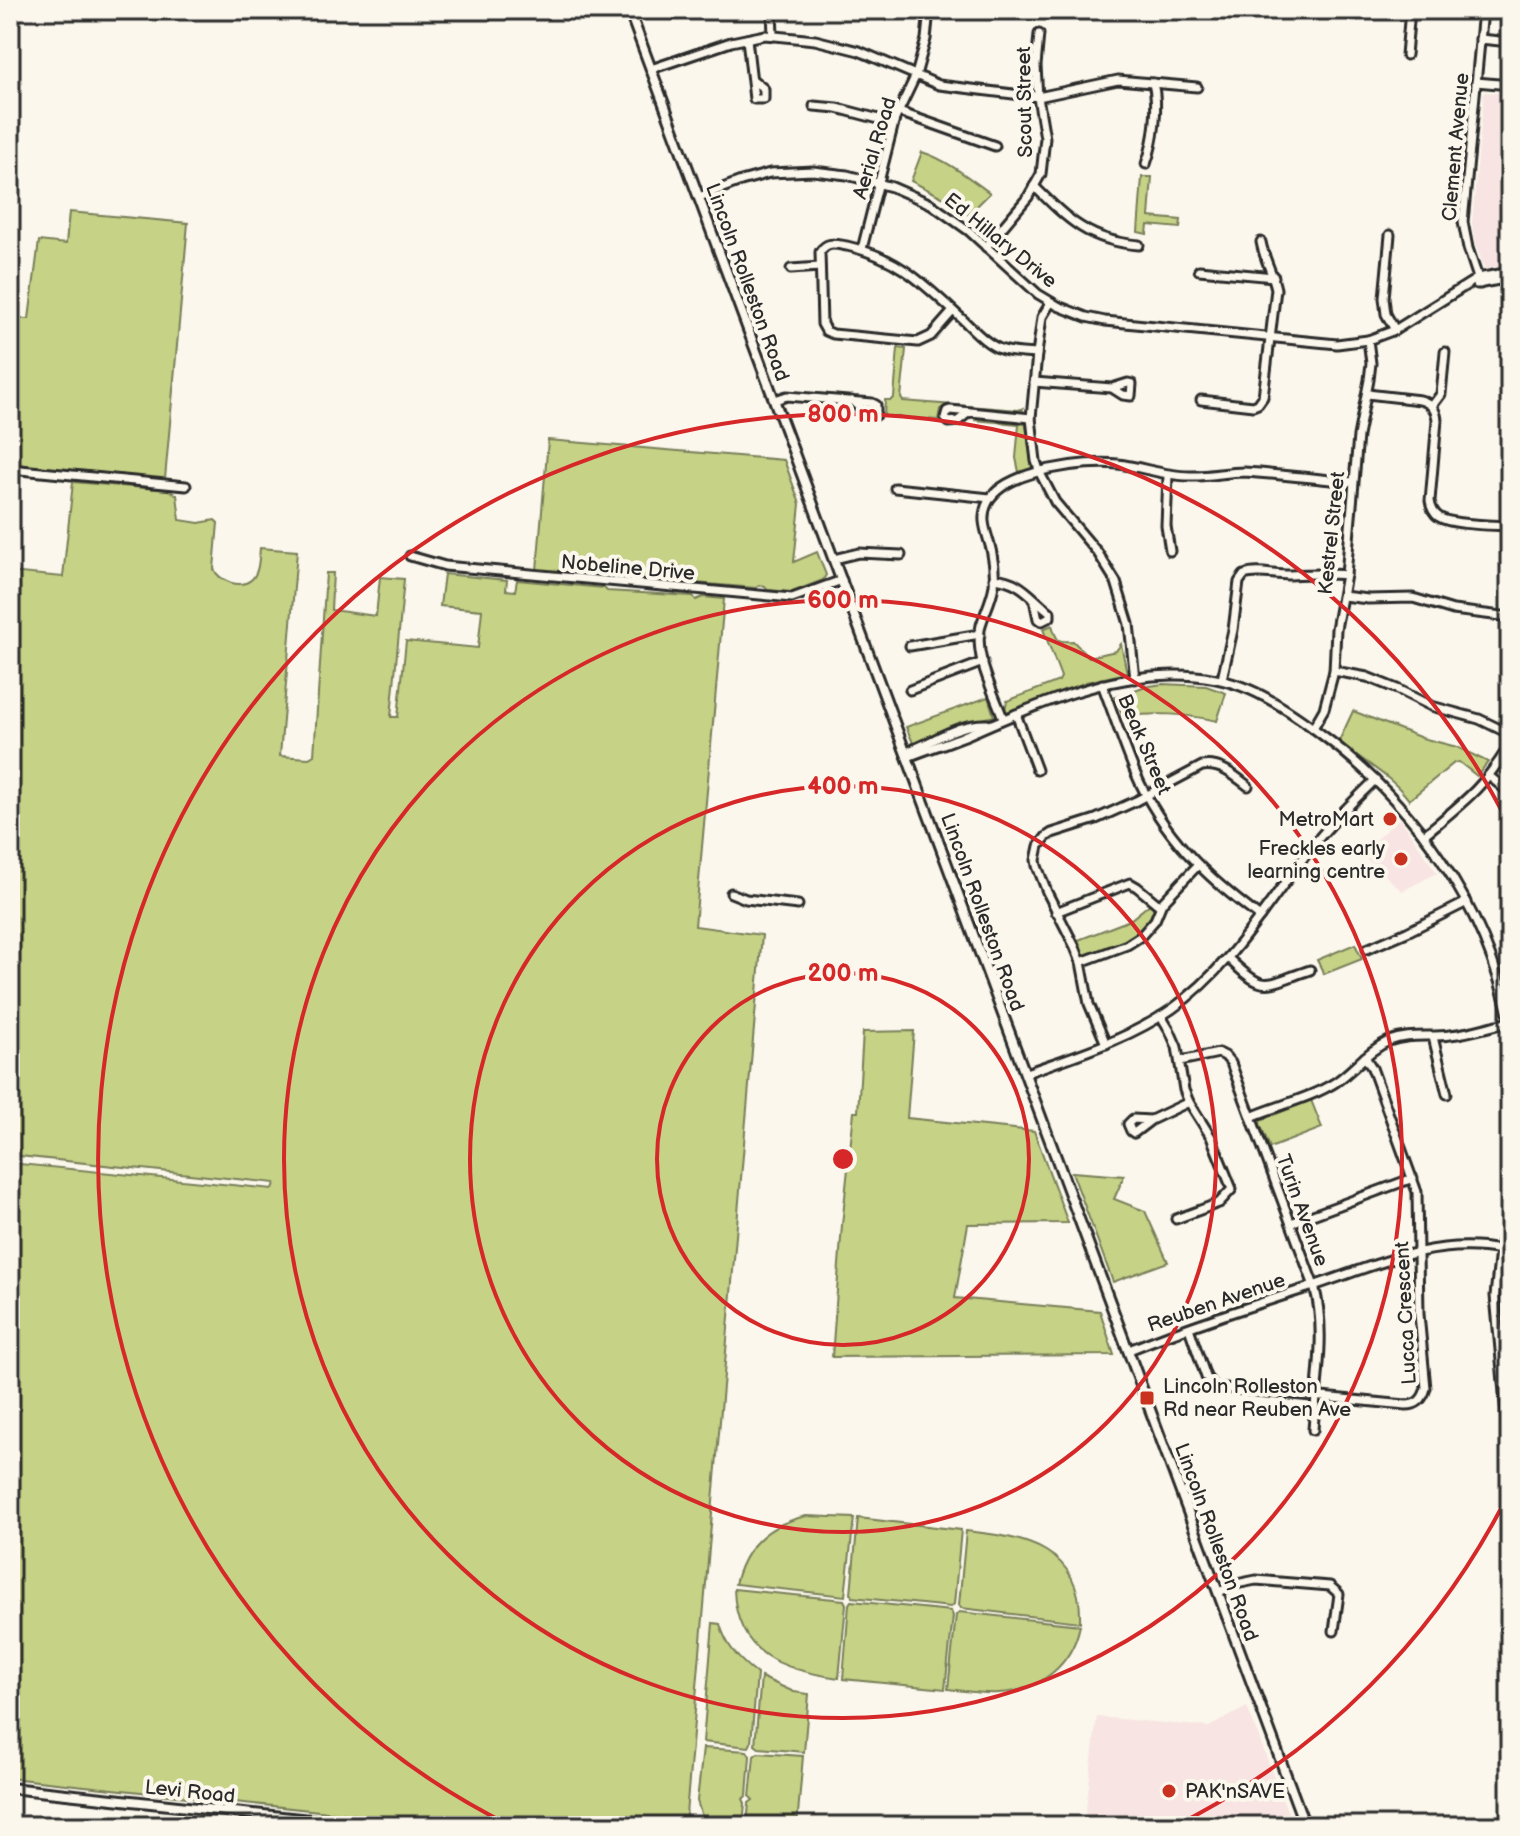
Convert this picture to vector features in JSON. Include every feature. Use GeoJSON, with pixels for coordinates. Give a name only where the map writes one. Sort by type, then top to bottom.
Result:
{"type":"FeatureCollection","features":[{"type":"Feature","properties":{"kind":"main road","name":"Lincoln Rolleston Road"},"geometry":{"type":"LineString","coordinates":[[629,10],[1305,1826]]}},
{"type":"Feature","properties":{"kind":"main road","name":"Levi Road"},"geometry":{"type":"LineString","coordinates":[[10,1788],[366,1826]]}},
{"type":"Feature","properties":{"kind":"street"},"geometry":{"type":"LineString","coordinates":[[772,10],[773,36]]}},
{"type":"Feature","properties":{"kind":"street","name":"Aerial Road"},"geometry":{"type":"LineString","coordinates":[[862,249],[894,123],[916,75],[926,39],[929,10]]}},
{"type":"Feature","properties":{"kind":"street"},"geometry":{"type":"LineString","coordinates":[[1406,55],[1410,10]]}},
{"type":"Feature","properties":{"kind":"street","name":"Clement Avenue"},"geometry":{"type":"LineString","coordinates":[[1479,281],[1463,222],[1483,10]]}},
{"type":"Feature","properties":{"kind":"street","name":"Scout Street"},"geometry":{"type":"LineString","coordinates":[[986,247],[1028,197],[1041,174],[1045,138],[1036,66],[1039,34]]}},
{"type":"Feature","properties":{"kind":"street"},"geometry":{"type":"LineString","coordinates":[[651,69],[731,42],[765,35],[815,40],[859,51],[939,85],[1038,97],[1118,80],[1197,87]]}},
{"type":"Feature","properties":{"kind":"street"},"geometry":{"type":"LineString","coordinates":[[747,39],[753,80]]}},
{"type":"Feature","properties":{"kind":"street"},"geometry":{"type":"LineString","coordinates":[[1480,39],[1510,42]]}},
{"type":"Feature","properties":{"kind":"street"},"geometry":{"type":"LineString","coordinates":[[1476,82],[1510,85]]}},
{"type":"Feature","properties":{"kind":"street"},"geometry":{"type":"LineString","coordinates":[[1146,164],[1157,97],[1153,83]]}},
{"type":"Feature","properties":{"kind":"street"},"geometry":{"type":"LineString","coordinates":[[814,106],[837,108],[894,123]]}},
{"type":"Feature","properties":{"kind":"street"},"geometry":{"type":"LineString","coordinates":[[899,112],[995,146]]}},
{"type":"Feature","properties":{"kind":"street","name":"Ed Hillary Drive"},"geometry":{"type":"LineString","coordinates":[[699,197],[770,173],[813,171],[847,175],[879,183],[931,204],[969,231],[1026,284],[1072,312],[1105,321],[1337,344],[1368,340],[1395,330],[1465,287],[1510,272]]}},
{"type":"Feature","properties":{"kind":"street"},"geometry":{"type":"LineString","coordinates":[[1034,186],[1066,218],[1096,237],[1139,245]]}},
{"type":"Feature","properties":{"kind":"street"},"geometry":{"type":"LineString","coordinates":[[1390,235],[1384,298],[1386,314],[1395,330]]}},
{"type":"Feature","properties":{"kind":"street"},"geometry":{"type":"LineString","coordinates":[[1201,400],[1253,406],[1261,401],[1275,299],[1274,277],[1265,260],[1261,242]]}},
{"type":"Feature","properties":{"kind":"street"},"geometry":{"type":"LineString","coordinates":[[953,311],[931,336],[918,342],[826,331],[822,324],[820,252],[832,243],[862,249],[888,259],[909,272],[953,311],[984,340],[1001,350],[1037,354]]}},
{"type":"Feature","properties":{"kind":"street"},"geometry":{"type":"LineString","coordinates":[[791,269],[820,267]]}},
{"type":"Feature","properties":{"kind":"street"},"geometry":{"type":"LineString","coordinates":[[1199,270],[1274,277]]}},
{"type":"Feature","properties":{"kind":"street","name":"Ed Hillary Drive"},"geometry":{"type":"LineString","coordinates":[[1479,281],[1510,278]]}},
{"type":"Feature","properties":{"kind":"street"},"geometry":{"type":"LineString","coordinates":[[1051,302],[1042,317],[1037,354],[1031,418],[1033,447],[1040,473],[1055,502],[1098,553],[1116,582],[1129,624],[1135,679]]}},
{"type":"Feature","properties":{"kind":"street","name":"Kestrel Street"},"geometry":{"type":"LineString","coordinates":[[1313,728],[1324,709],[1334,671],[1360,417],[1371,363],[1368,340]]}},
{"type":"Feature","properties":{"kind":"street"},"geometry":{"type":"LineString","coordinates":[[1432,406],[1441,394],[1445,352]]}},
{"type":"Feature","properties":{"kind":"street"},"geometry":{"type":"LineString","coordinates":[[1034,382],[1112,388]]}},
{"type":"Feature","properties":{"kind":"street"},"geometry":{"type":"LineString","coordinates":[[1367,394],[1420,400],[1435,410],[1437,420],[1430,501],[1433,511],[1441,519],[1510,526]]}},
{"type":"Feature","properties":{"kind":"street"},"geometry":{"type":"LineString","coordinates":[[775,400],[787,396],[852,401]]}},
{"type":"Feature","properties":{"kind":"street"},"geometry":{"type":"LineString","coordinates":[[969,412],[1031,418]]}},
{"type":"Feature","properties":{"kind":"street"},"geometry":{"type":"LineString","coordinates":[[1003,718],[979,643],[994,578],[992,554],[984,526],[985,511],[990,498],[1009,483],[1068,466],[1106,463],[1168,475],[1204,476],[1242,472],[1353,482]]}},
{"type":"Feature","properties":{"kind":"street"},"geometry":{"type":"LineString","coordinates":[[10,469],[186,486]]}},
{"type":"Feature","properties":{"kind":"street"},"geometry":{"type":"LineString","coordinates":[[1168,475],[1166,526],[1170,551]]}},
{"type":"Feature","properties":{"kind":"street"},"geometry":{"type":"LineString","coordinates":[[895,488],[990,498]]}},
{"type":"Feature","properties":{"kind":"street"},"geometry":{"type":"LineString","coordinates":[[834,559],[859,553],[901,555]]}},
{"type":"Feature","properties":{"kind":"street","name":"Nobeline Drive"},"geometry":{"type":"LineString","coordinates":[[410,556],[445,566],[792,598],[842,580]]}},
{"type":"Feature","properties":{"kind":"street"},"geometry":{"type":"LineString","coordinates":[[1222,679],[1239,582],[1244,575],[1253,572],[1346,575]]}},
{"type":"Feature","properties":{"kind":"street"},"geometry":{"type":"LineString","coordinates":[[994,578],[1017,584],[1034,600]]}},
{"type":"Feature","properties":{"kind":"street"},"geometry":{"type":"LineString","coordinates":[[1343,596],[1413,598],[1453,610],[1510,617]]}},
{"type":"Feature","properties":{"kind":"street"},"geometry":{"type":"LineString","coordinates":[[910,646],[980,634]]}},
{"type":"Feature","properties":{"kind":"street"},"geometry":{"type":"LineString","coordinates":[[910,690],[983,662]]}},
{"type":"Feature","properties":{"kind":"street"},"geometry":{"type":"LineString","coordinates":[[1334,671],[1367,677],[1431,706],[1479,719],[1510,734]]}},
{"type":"Feature","properties":{"kind":"street"},"geometry":{"type":"LineString","coordinates":[[907,755],[957,729],[990,724],[1092,686],[1173,675],[1222,679],[1262,695],[1313,728],[1375,780],[1424,835],[1467,902],[1498,974],[1510,1022],[1477,1031],[1393,1039],[1375,1049],[1345,1076],[1326,1088],[1251,1117]]}},
{"type":"Feature","properties":{"kind":"street","name":"Beak Street"},"geometry":{"type":"LineString","coordinates":[[1102,684],[1146,795],[1175,839],[1197,866],[1260,917]]}},
{"type":"Feature","properties":{"kind":"street"},"geometry":{"type":"LineString","coordinates":[[1016,714],[1037,770]]}},
{"type":"Feature","properties":{"kind":"street"},"geometry":{"type":"LineString","coordinates":[[1424,835],[1461,806],[1489,776],[1510,744]]}},
{"type":"Feature","properties":{"kind":"street"},"geometry":{"type":"LineString","coordinates":[[1106,1044],[1089,1004],[1081,962],[1037,866],[1042,841],[1052,833],[1096,819],[1194,769],[1209,765],[1225,770],[1248,786]]}},
{"type":"Feature","properties":{"kind":"street"},"geometry":{"type":"LineString","coordinates":[[1489,776],[1510,793]]}},
{"type":"Feature","properties":{"kind":"street"},"geometry":{"type":"LineString","coordinates":[[1026,1073],[1132,1033],[1192,994],[1228,958],[1317,840],[1375,780]]}},
{"type":"Feature","properties":{"kind":"street"},"geometry":{"type":"LineString","coordinates":[[1081,962],[1127,945],[1141,936],[1155,920],[1160,906],[1197,866]]}},
{"type":"Feature","properties":{"kind":"street"},"geometry":{"type":"LineString","coordinates":[[1056,912],[1130,883],[1160,906]]}},
{"type":"Feature","properties":{"kind":"street"},"geometry":{"type":"LineString","coordinates":[[731,893],[746,899],[798,905]]}},
{"type":"Feature","properties":{"kind":"street"},"geometry":{"type":"LineString","coordinates":[[1367,949],[1467,902]]}},
{"type":"Feature","properties":{"kind":"street"},"geometry":{"type":"LineString","coordinates":[[1228,958],[1250,979],[1263,984],[1310,970]]}},
{"type":"Feature","properties":{"kind":"street"},"geometry":{"type":"LineString","coordinates":[[1161,1016],[1174,1039],[1181,1080],[1189,1102],[1211,1137],[1232,1189],[1219,1203],[1176,1219]]}},
{"type":"Feature","properties":{"kind":"street"},"geometry":{"type":"LineString","coordinates":[[1433,1037],[1447,1094]]}},
{"type":"Feature","properties":{"kind":"street","name":"Turin Avenue"},"geometry":{"type":"LineString","coordinates":[[1180,1061],[1215,1053],[1225,1056],[1231,1063],[1314,1286],[1321,1322],[1313,1430]]}},
{"type":"Feature","properties":{"kind":"street","name":"Lucca Crescent"},"geometry":{"type":"LineString","coordinates":[[1189,1328],[1206,1377],[1215,1387],[1406,1405],[1421,1399],[1426,1388],[1419,1314],[1417,1192],[1372,1068],[1365,1057]]}},
{"type":"Feature","properties":{"kind":"street"},"geometry":{"type":"LineString","coordinates":[[1151,1120],[1189,1102]]}},
{"type":"Feature","properties":{"kind":"street"},"geometry":{"type":"LineString","coordinates":[[1291,1223],[1413,1178]]}},
{"type":"Feature","properties":{"kind":"street"},"geometry":{"type":"LineString","coordinates":[[1509,1447],[1503,1337],[1495,1296],[1500,1250],[1510,1205]]}},
{"type":"Feature","properties":{"kind":"street","name":"Reuben Avenue"},"geometry":{"type":"LineString","coordinates":[[1129,1350],[1247,1307],[1417,1252],[1466,1246],[1500,1250]]}},
{"type":"Feature","properties":{"kind":"street"},"geometry":{"type":"LineString","coordinates":[[1219,1592],[1256,1580],[1330,1586],[1339,1594],[1334,1631]]}},
{"type":"Feature","properties":{"kind":"shaded area"},"geometry":{"type":"Polygon","coordinates":[[[1484,92],[1510,94],[1510,264],[1485,269],[1475,243],[1472,223],[1484,92]]]}},
{"type":"Feature","properties":{"kind":"shaded area"},"geometry":{"type":"Polygon","coordinates":[[[1400,818],[1437,873],[1402,891],[1360,853],[1400,818]]]}},
{"type":"Feature","properties":{"kind":"shaded area"},"geometry":{"type":"Polygon","coordinates":[[[1247,1707],[1293,1826],[1084,1826],[1097,1717],[1209,1727],[1247,1707]]]}},
{"type":"Feature","properties":{"kind":"green space"},"geometry":{"type":"Polygon","coordinates":[[[922,152],[949,164],[990,193],[968,215],[952,202],[911,181],[922,152]]]}},
{"type":"Feature","properties":{"kind":"green space"},"geometry":{"type":"Polygon","coordinates":[[[1142,177],[1152,177],[1149,217],[1181,220],[1180,228],[1148,225],[1147,234],[1138,232],[1142,177]]]}},
{"type":"Feature","properties":{"kind":"green space"},"geometry":{"type":"Polygon","coordinates":[[[69,212],[188,223],[165,479],[10,464],[10,318],[29,319],[39,241],[66,244],[69,212]]]}},
{"type":"Feature","properties":{"kind":"green space"},"geometry":{"type":"Polygon","coordinates":[[[898,348],[906,349],[903,401],[1023,408],[1022,413],[945,406],[940,409],[938,420],[884,416],[885,400],[894,397],[898,348]]]}},
{"type":"Feature","properties":{"kind":"green space"},"geometry":{"type":"Polygon","coordinates":[[[975,417],[1024,422],[1032,468],[1019,472],[1016,458],[1019,424],[975,420],[975,417]]]}},
{"type":"Feature","properties":{"kind":"green space"},"geometry":{"type":"Polygon","coordinates":[[[548,440],[784,460],[800,504],[794,562],[817,552],[826,575],[823,580],[792,592],[768,590],[760,585],[756,588],[537,570],[548,440]]]}},
{"type":"Feature","properties":{"kind":"green space"},"geometry":{"type":"Polygon","coordinates":[[[73,482],[168,490],[177,495],[180,520],[199,523],[215,520],[218,523],[214,569],[231,583],[242,584],[254,576],[260,548],[297,551],[280,756],[309,758],[314,755],[326,573],[333,573],[331,610],[376,616],[380,577],[404,579],[391,717],[398,717],[406,641],[478,648],[482,610],[440,606],[444,574],[507,580],[506,590],[515,591],[517,580],[604,588],[607,591],[693,596],[696,600],[703,597],[724,599],[695,926],[762,935],[685,1826],[459,1826],[10,1778],[10,1163],[273,1189],[275,1183],[10,1155],[10,572],[63,577],[73,482]]]}},
{"type":"Feature","properties":{"kind":"green space"},"geometry":{"type":"Polygon","coordinates":[[[1052,625],[1058,639],[1073,641],[1089,657],[1116,651],[1121,644],[1127,673],[1086,682],[1003,718],[1007,701],[1059,681],[1061,677],[1043,629],[1052,625]]]}},
{"type":"Feature","properties":{"kind":"green space"},"geometry":{"type":"Polygon","coordinates":[[[1163,684],[1206,686],[1226,693],[1217,721],[1170,714],[1123,716],[1115,697],[1163,684]]]}},
{"type":"Feature","properties":{"kind":"green space"},"geometry":{"type":"Polygon","coordinates":[[[988,697],[994,716],[951,727],[914,745],[906,727],[988,697]]]}},
{"type":"Feature","properties":{"kind":"green space"},"geometry":{"type":"Polygon","coordinates":[[[1353,711],[1422,738],[1457,747],[1488,762],[1477,776],[1459,762],[1454,763],[1409,800],[1394,783],[1339,741],[1353,711]]]}},
{"type":"Feature","properties":{"kind":"green space"},"geometry":{"type":"Polygon","coordinates":[[[1151,903],[1154,908],[1150,919],[1134,936],[1113,948],[1079,957],[1073,942],[1130,920],[1151,903]]]}},
{"type":"Feature","properties":{"kind":"green space"},"geometry":{"type":"Polygon","coordinates":[[[1355,944],[1362,959],[1324,974],[1317,960],[1355,944]]]}},
{"type":"Feature","properties":{"kind":"green space"},"geometry":{"type":"Polygon","coordinates":[[[914,1031],[907,1118],[1034,1131],[1068,1223],[968,1224],[955,1298],[1100,1311],[1114,1355],[832,1357],[842,1225],[854,1112],[858,1112],[863,1032],[914,1031]]]}},
{"type":"Feature","properties":{"kind":"green space"},"geometry":{"type":"Polygon","coordinates":[[[1311,1100],[1322,1128],[1270,1148],[1261,1120],[1311,1100]]]}},
{"type":"Feature","properties":{"kind":"green space"},"geometry":{"type":"Polygon","coordinates":[[[1072,1172],[1124,1176],[1114,1199],[1145,1211],[1168,1262],[1113,1282],[1072,1172]]]}},
{"type":"Feature","properties":{"kind":"green space"},"geometry":{"type":"Polygon","coordinates":[[[806,1516],[854,1518],[845,1596],[735,1584],[745,1558],[760,1539],[781,1525],[806,1516]]]}},
{"type":"Feature","properties":{"kind":"green space"},"geometry":{"type":"Polygon","coordinates":[[[858,1518],[961,1530],[954,1604],[951,1607],[852,1597],[858,1518]]]}},
{"type":"Feature","properties":{"kind":"green space"},"geometry":{"type":"Polygon","coordinates":[[[966,1531],[1028,1543],[1061,1562],[1072,1577],[1078,1597],[1080,1622],[961,1608],[966,1531]]]}},
{"type":"Feature","properties":{"kind":"green space"},"geometry":{"type":"Polygon","coordinates":[[[734,1589],[844,1600],[839,1678],[781,1664],[753,1644],[743,1630],[734,1589]]]}},
{"type":"Feature","properties":{"kind":"green space"},"geometry":{"type":"Polygon","coordinates":[[[851,1601],[951,1611],[945,1689],[843,1679],[851,1601]]]}},
{"type":"Feature","properties":{"kind":"green space"},"geometry":{"type":"Polygon","coordinates":[[[959,1612],[1080,1625],[1062,1664],[1041,1681],[1014,1691],[974,1692],[948,1689],[956,1615],[959,1612]]]}},
{"type":"Feature","properties":{"kind":"green space"},"geometry":{"type":"Polygon","coordinates":[[[713,1623],[720,1624],[734,1652],[757,1674],[749,1747],[703,1742],[713,1623]]]}},
{"type":"Feature","properties":{"kind":"green space"},"geometry":{"type":"Polygon","coordinates":[[[761,1677],[794,1692],[809,1694],[804,1752],[759,1748],[755,1745],[761,1677]]]}},
{"type":"Feature","properties":{"kind":"green space"},"geometry":{"type":"Polygon","coordinates":[[[703,1748],[747,1751],[750,1756],[747,1795],[743,1799],[743,1826],[707,1826],[704,1823],[697,1801],[703,1748]]]}},
{"type":"Feature","properties":{"kind":"green space"},"geometry":{"type":"Polygon","coordinates":[[[758,1753],[803,1756],[797,1826],[747,1826],[749,1803],[753,1800],[750,1797],[754,1756],[758,1753]]]}},
{"type":"Feature","properties":{"kind":"place","name":"MetroMart"},"geometry":{"type":"Point","coordinates":[1390,819]}},
{"type":"Feature","properties":{"kind":"place","name":"Freckles early learning centre"},"geometry":{"type":"Point","coordinates":[1401,859]}},
{"type":"Feature","properties":{"kind":"place","name":"Lincoln Rolleston Rd near Reuben Ave"},"geometry":{"type":"Point","coordinates":[1147,1398]}},
{"type":"Feature","properties":{"kind":"place","name":"PAK'nSAVE"},"geometry":{"type":"Point","coordinates":[1169,1791]}}]}
